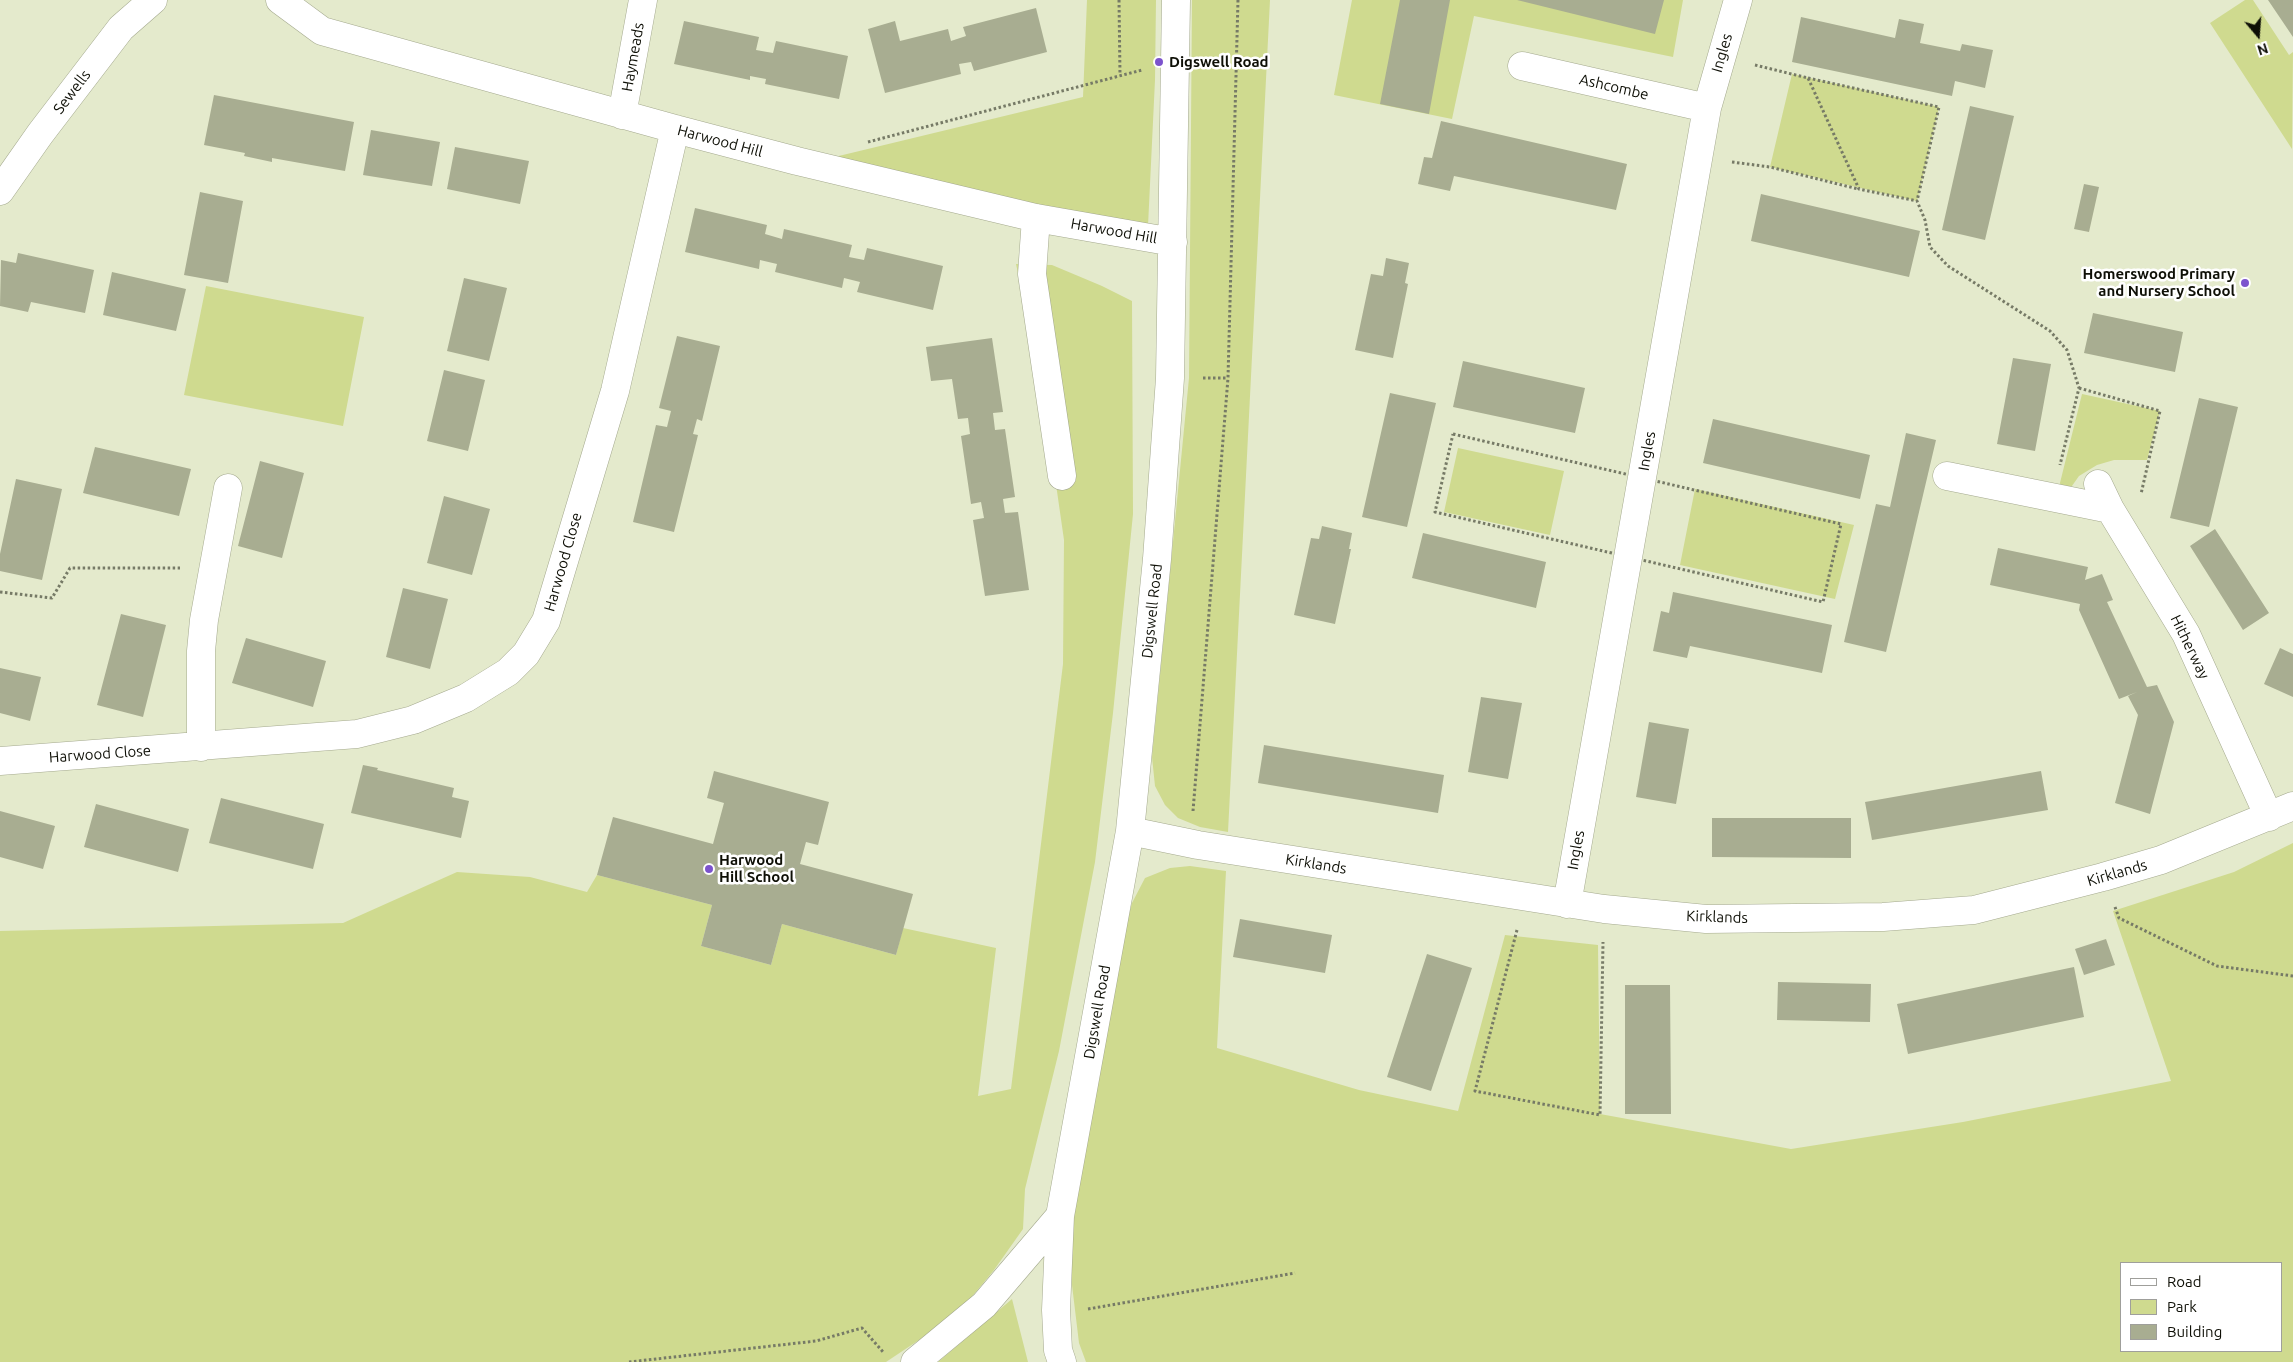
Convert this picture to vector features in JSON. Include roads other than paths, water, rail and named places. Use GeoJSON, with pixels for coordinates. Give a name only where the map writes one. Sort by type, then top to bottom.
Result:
{"type":"FeatureCollection","features":[{"type":"Feature","properties":{"kind":"street","name":"Sewells"},"geometry":{"type":"LineString","coordinates":[[0,192],[40,134],[121,28],[154,0]]}},
{"type":"Feature","properties":{"kind":"street","name":"Harwood Hill"},"geometry":{"type":"LineString","coordinates":[[280,0],[322,31],[675,129],[797,161],[1036,218],[1173,242]]}},
{"type":"Feature","properties":{"kind":"street","name":"Haymeads"},"geometry":{"type":"LineString","coordinates":[[622,114],[643,0]]}},
{"type":"Feature","properties":{"kind":"street","name":"Digswell Road"},"geometry":{"type":"LineString","coordinates":[[1062,1362],[1058,1350],[1056,1310],[1060,1216],[1130,831],[1157,559],[1170,378],[1176,0]]}},
{"type":"Feature","properties":{"kind":"street","name":"Ingles"},"geometry":{"type":"LineString","coordinates":[[1567,904],[1707,108],[1738,0]]}},
{"type":"Feature","properties":{"kind":"street","name":"Ashcombe"},"geometry":{"type":"LineString","coordinates":[[1522,66],[1707,108]]}},
{"type":"Feature","properties":{"kind":"street","name":"Harwood Close"},"geometry":{"type":"LineString","coordinates":[[0,761],[201,748],[357,734],[413,720],[466,698],[508,672],[526,654],[546,621],[615,391],[675,129]]}},
{"type":"Feature","properties":{"kind":"street"},"geometry":{"type":"LineString","coordinates":[[1036,218],[1032,274],[1062,476]]}},
{"type":"Feature","properties":{"kind":"street"},"geometry":{"type":"LineString","coordinates":[[1947,476],[2110,509]]}},
{"type":"Feature","properties":{"kind":"street","name":"Hitherway"},"geometry":{"type":"LineString","coordinates":[[2098,484],[2110,509],[2126,531],[2186,634],[2281,812]]}},
{"type":"Feature","properties":{"kind":"street"},"geometry":{"type":"LineString","coordinates":[[201,748],[201,651],[207,603],[228,488]]}},
{"type":"Feature","properties":{"kind":"street","name":"Kirklands"},"geometry":{"type":"LineString","coordinates":[[1130,831],[1190,844],[1604,909],[1706,919],[1883,917],[1974,910],[2103,877],[2161,860],[2281,812]]}},
{"type":"Feature","properties":{"kind":"street"},"geometry":{"type":"LineString","coordinates":[[902,1360],[984,1305],[1060,1216]]}},
{"type":"Feature","properties":{"kind":"place","name":"Digswell Road"},"geometry":{"type":"Point","coordinates":[1159,62]}},
{"type":"Feature","properties":{"kind":"place","name":"Homerswood Primary and Nursery School"},"geometry":{"type":"Point","coordinates":[2245,283]}},
{"type":"Feature","properties":{"kind":"place","name":"Harwood Hill School"},"geometry":{"type":"Point","coordinates":[709,869]}}]}
